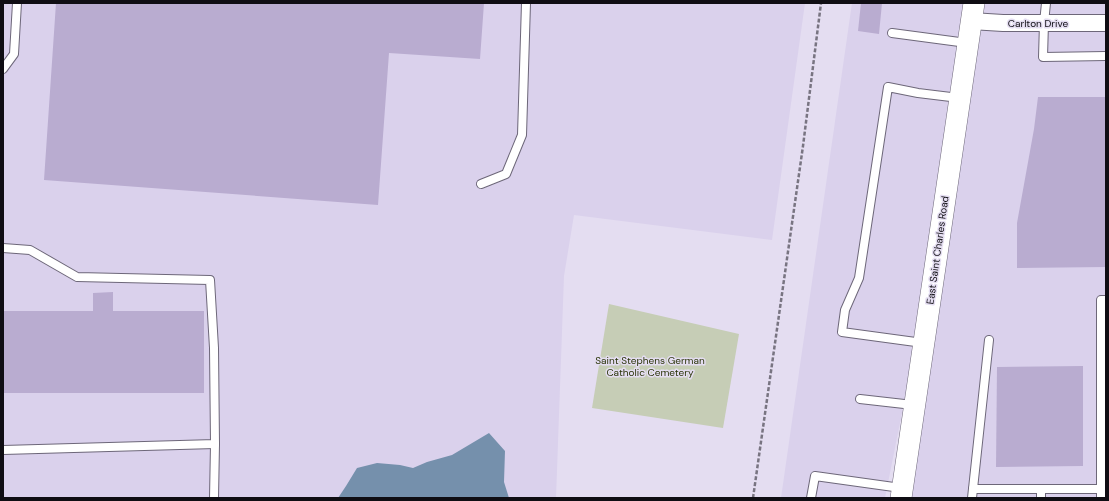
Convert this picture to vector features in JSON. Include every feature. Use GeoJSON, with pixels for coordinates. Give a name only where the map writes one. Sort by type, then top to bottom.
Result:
{"type":"FeatureCollection","features":[{"type":"Feature","properties":{"kind":"street","name":"Carlton Drive"},"geometry":{"type":"LineString","coordinates":[[972,12],[1003,23],[1106,23]]}},
{"type":"Feature","properties":{"kind":"street","name":"East Saint Charles Road"},"geometry":{"type":"LineString","coordinates":[[901,493],[972,12]]}},
{"type":"Feature","properties":{"kind":"lane"},"geometry":{"type":"LineString","coordinates":[[3,69],[14,54],[17,3]]}},
{"type":"Feature","properties":{"kind":"lane"},"geometry":{"type":"LineString","coordinates":[[481,184],[506,174],[522,135],[526,3]]}},
{"type":"Feature","properties":{"kind":"lane"},"geometry":{"type":"LineString","coordinates":[[1046,3],[1043,57],[1106,56]]}},
{"type":"Feature","properties":{"kind":"lane"},"geometry":{"type":"LineString","coordinates":[[892,33],[968,43]]}},
{"type":"Feature","properties":{"kind":"lane"},"geometry":{"type":"LineString","coordinates":[[923,343],[842,332],[845,310],[859,278],[888,87],[918,93],[959,98]]}},
{"type":"Feature","properties":{"kind":"lane"},"geometry":{"type":"LineString","coordinates":[[3,248],[30,250],[77,277],[210,280],[214,348],[216,444],[214,498]]}},
{"type":"Feature","properties":{"kind":"lane"},"geometry":{"type":"LineString","coordinates":[[1101,498],[1101,489],[1104,478],[1101,300],[1106,300]]}},
{"type":"Feature","properties":{"kind":"lane"},"geometry":{"type":"LineString","coordinates":[[972,498],[989,340]]}},
{"type":"Feature","properties":{"kind":"lane"},"geometry":{"type":"LineString","coordinates":[[860,399],[914,405]]}},
{"type":"Feature","properties":{"kind":"lane"},"geometry":{"type":"LineString","coordinates":[[3,450],[216,444]]}},
{"type":"Feature","properties":{"kind":"lane"},"geometry":{"type":"LineString","coordinates":[[811,498],[815,476],[901,493]]}},
{"type":"Feature","properties":{"kind":"lane"},"geometry":{"type":"LineString","coordinates":[[973,489],[1101,489]]}},
{"type":"Feature","properties":{"kind":"lane"},"geometry":{"type":"LineString","coordinates":[[1041,489],[1041,498]]}},
{"type":"Feature","properties":{"kind":"path"},"geometry":{"type":"LineString","coordinates":[[753,498],[803,146],[821,3]]}},
{"type":"Feature","properties":{"kind":"shaded area"},"geometry":{"type":"Polygon","coordinates":[[[3,3],[805,3],[772,240],[574,215],[564,276],[556,498],[3,498],[3,3]]]}},
{"type":"Feature","properties":{"kind":"shaded area"},"geometry":{"type":"Polygon","coordinates":[[[852,3],[1106,3],[1106,498],[911,498],[978,32],[885,498],[781,498],[852,3]]]}},
{"type":"Feature","properties":{"kind":"green space","name":"Saint Stephens German Catholic Cemetery"},"geometry":{"type":"Polygon","coordinates":[[[609,304],[739,334],[723,428],[592,408],[609,304]]]}},
{"type":"Feature","properties":{"kind":"water"},"geometry":{"type":"Polygon","coordinates":[[[489,433],[505,451],[504,482],[509,498],[338,498],[357,468],[377,463],[413,468],[427,462],[452,455],[489,433]]]}},
{"type":"Feature","properties":{"kind":"building"},"geometry":{"type":"Polygon","coordinates":[[[56,3],[484,3],[480,59],[389,53],[378,205],[44,180],[56,3]]]}},
{"type":"Feature","properties":{"kind":"building"},"geometry":{"type":"Polygon","coordinates":[[[861,3],[882,3],[879,34],[858,31],[861,3]]]}},
{"type":"Feature","properties":{"kind":"building"},"geometry":{"type":"Polygon","coordinates":[[[1038,97],[1106,97],[1106,267],[1017,268],[1017,223],[1034,129],[1038,97]]]}},
{"type":"Feature","properties":{"kind":"building"},"geometry":{"type":"Polygon","coordinates":[[[113,292],[113,311],[204,311],[204,393],[3,393],[3,311],[93,311],[93,293],[113,292]]]}},
{"type":"Feature","properties":{"kind":"building"},"geometry":{"type":"Polygon","coordinates":[[[1083,366],[1083,466],[996,467],[997,367],[1083,366]]]}}]}
